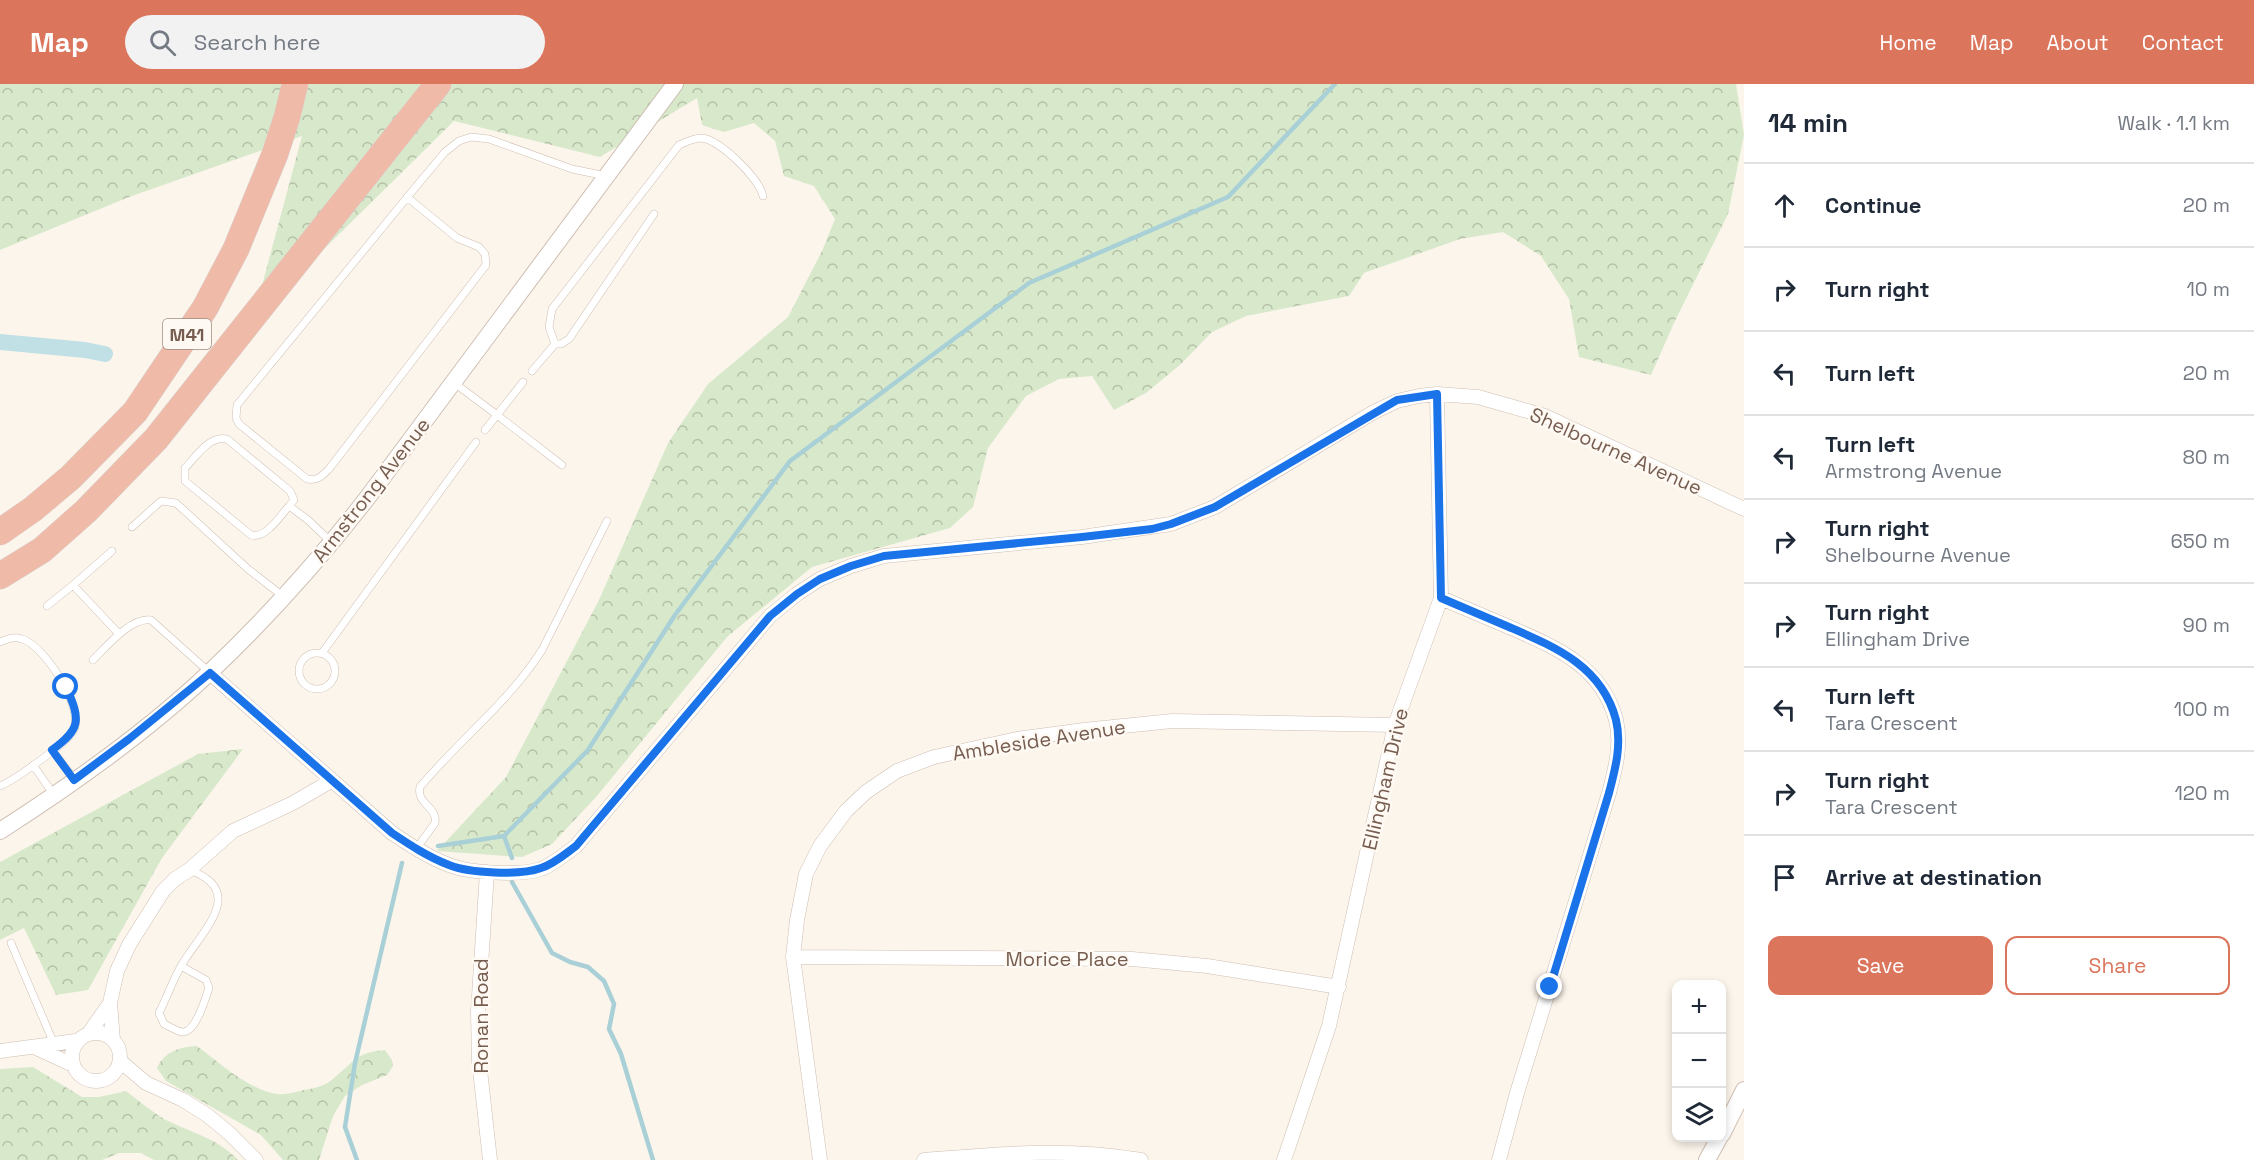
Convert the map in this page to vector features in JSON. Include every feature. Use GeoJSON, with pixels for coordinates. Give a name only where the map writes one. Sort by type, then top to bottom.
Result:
{"type":"FeatureCollection","features":[{"type":"Feature","properties":{"kind":"highway","name":"M41"},"geometry":{"type":"LineString","coordinates":[[0,532],[33,509],[71,477],[135,412],[205,308],[236,249],[275,154],[295,84]]}},
{"type":"Feature","properties":{"kind":"highway"},"geometry":{"type":"LineString","coordinates":[[0,576],[42,550],[86,511],[156,439],[438,84]]}},
{"type":"Feature","properties":{"kind":"street","name":"Armstrong Avenue"},"geometry":{"type":"LineString","coordinates":[[0,831],[54,795],[129,739],[210,673],[284,597],[332,543],[675,84]]}},
{"type":"Feature","properties":{"kind":"street","name":"Shelbourne Avenue"},"geometry":{"type":"LineString","coordinates":[[210,673],[392,833],[417,849],[451,866],[509,874],[527,873],[556,861],[576,846],[770,616],[820,579],[884,556],[1082,537],[1152,529],[1171,524],[1215,507],[1397,400],[1437,394],[1478,397],[1545,416],[1744,509]]}},
{"type":"Feature","properties":{"kind":"street","name":"Ellingham Drive"},"geometry":{"type":"LineString","coordinates":[[1284,1160],[1329,1026],[1339,987],[1395,725],[1441,598],[1437,394]]}},
{"type":"Feature","properties":{"kind":"street"},"geometry":{"type":"LineString","coordinates":[[1441,598],[1559,649],[1579,663],[1598,685],[1610,704],[1616,721],[1618,741],[1616,765],[1609,793],[1517,1092],[1499,1160]]}},
{"type":"Feature","properties":{"kind":"street","name":"Ambleside Avenue"},"geometry":{"type":"LineString","coordinates":[[820,1160],[793,957],[797,920],[806,874],[820,846],[846,812],[866,792],[897,771],[934,757],[1017,739],[1084,730],[1172,721],[1395,725]]}},
{"type":"Feature","properties":{"kind":"street"},"geometry":{"type":"LineString","coordinates":[[76,1041],[71,1053],[73,1065],[80,1076],[92,1081],[105,1079],[116,1071],[120,1061],[119,1051],[113,1040],[110,1003],[117,971],[129,945],[164,891],[175,879],[189,870],[233,831],[293,803],[331,781]]}},
{"type":"Feature","properties":{"kind":"street","name":"Ronan Road"},"geometry":{"type":"LineString","coordinates":[[488,872],[478,1012],[479,1062],[490,1160]]}},
{"type":"Feature","properties":{"kind":"street","name":"Morice Place"},"geometry":{"type":"LineString","coordinates":[[793,957],[1132,958],[1207,966],[1339,987]]}},
{"type":"Feature","properties":{"kind":"street"},"geometry":{"type":"LineString","coordinates":[[0,1051],[76,1041],[89,1033],[110,1003]]}},
{"type":"Feature","properties":{"kind":"street"},"geometry":{"type":"LineString","coordinates":[[89,1033],[103,1034],[113,1040]]}},
{"type":"Feature","properties":{"kind":"street"},"geometry":{"type":"LineString","coordinates":[[33,1047],[73,1065]]}},
{"type":"Feature","properties":{"kind":"street"},"geometry":{"type":"LineString","coordinates":[[120,1061],[146,1083]]}},
{"type":"Feature","properties":{"kind":"street"},"geometry":{"type":"LineString","coordinates":[[111,1076],[146,1083],[183,1100],[207,1115],[236,1139],[256,1160]]}},
{"type":"Feature","properties":{"kind":"street"},"geometry":{"type":"LineString","coordinates":[[1726,1124],[1744,1090]]}},
{"type":"Feature","properties":{"kind":"street"},"geometry":{"type":"LineString","coordinates":[[1707,1160],[1717,1142]]}},
{"type":"Feature","properties":{"kind":"street"},"geometry":{"type":"LineString","coordinates":[[924,1160],[1024,1152],[1092,1153],[1141,1160]]}},
{"type":"Feature","properties":{"kind":"lane"},"geometry":{"type":"LineString","coordinates":[[407,197],[458,238],[478,247],[486,254],[486,265],[329,469],[320,478],[307,479],[239,424],[236,418],[237,405],[407,197],[445,152],[459,141],[471,137],[489,140],[572,169],[606,176]]}},
{"type":"Feature","properties":{"kind":"lane"},"geometry":{"type":"LineString","coordinates":[[555,344],[549,327],[552,309],[679,145],[702,138],[715,143],[751,173],[761,188],[763,196]]}},
{"type":"Feature","properties":{"kind":"lane"},"geometry":{"type":"LineString","coordinates":[[532,371],[555,344],[561,344],[568,339],[654,214]]}},
{"type":"Feature","properties":{"kind":"lane"},"geometry":{"type":"LineString","coordinates":[[453,382],[562,465]]}},
{"type":"Feature","properties":{"kind":"lane"},"geometry":{"type":"LineString","coordinates":[[485,430],[524,382]]}},
{"type":"Feature","properties":{"kind":"lane"},"geometry":{"type":"LineString","coordinates":[[227,439],[290,491],[294,500],[289,506],[265,532],[255,536],[251,535],[185,481],[185,468],[210,441],[227,439]]}},
{"type":"Feature","properties":{"kind":"lane"},"geometry":{"type":"LineString","coordinates":[[322,653],[332,660],[335,666],[334,678],[325,687],[313,688],[303,681],[301,664],[309,655],[322,653],[476,442]]}},
{"type":"Feature","properties":{"kind":"lane"},"geometry":{"type":"LineString","coordinates":[[132,527],[160,501],[176,503],[248,569],[284,597]]}},
{"type":"Feature","properties":{"kind":"lane"},"geometry":{"type":"LineString","coordinates":[[289,506],[332,543]]}},
{"type":"Feature","properties":{"kind":"lane"},"geometry":{"type":"LineString","coordinates":[[417,849],[436,818],[421,800],[418,791],[420,787],[443,758],[514,688],[529,670],[542,650],[607,521]]}},
{"type":"Feature","properties":{"kind":"lane"},"geometry":{"type":"LineString","coordinates":[[47,606],[112,551]]}},
{"type":"Feature","properties":{"kind":"lane"},"geometry":{"type":"LineString","coordinates":[[73,585],[119,634]]}},
{"type":"Feature","properties":{"kind":"lane"},"geometry":{"type":"LineString","coordinates":[[93,660],[119,634],[140,621],[151,620],[210,673]]}},
{"type":"Feature","properties":{"kind":"lane"},"geometry":{"type":"LineString","coordinates":[[0,642],[12,637],[24,639],[36,646],[66,687],[76,714],[75,730],[69,738],[0,786]]}},
{"type":"Feature","properties":{"kind":"lane"},"geometry":{"type":"LineString","coordinates":[[52,750],[74,780]]}},
{"type":"Feature","properties":{"kind":"lane"},"geometry":{"type":"LineString","coordinates":[[33,765],[54,795]]}},
{"type":"Feature","properties":{"kind":"lane"},"geometry":{"type":"LineString","coordinates":[[181,966],[206,980],[209,988],[195,1023],[186,1031],[181,1032],[164,1024],[159,1012],[181,966],[219,907],[217,891],[210,882],[203,874],[189,870]]}},
{"type":"Feature","properties":{"kind":"lane"},"geometry":{"type":"LineString","coordinates":[[12,943],[54,1044]]}},
{"type":"Feature","properties":{"kind":"green space"},"geometry":{"type":"Polygon","coordinates":[[[0,84],[1736,84],[1744,135],[1728,214],[1651,375],[1579,357],[1569,299],[1541,256],[1503,232],[1460,239],[1364,273],[1349,296],[1246,316],[1212,332],[1181,364],[1146,393],[1114,410],[1092,376],[1059,379],[1026,396],[988,448],[973,507],[950,528],[812,567],[727,637],[597,796],[552,844],[522,857],[437,851],[506,777],[599,600],[668,443],[708,384],[788,317],[822,251],[835,219],[814,186],[784,176],[775,141],[754,123],[724,132],[702,125],[697,98],[600,157],[454,121],[253,319],[302,136],[129,197],[0,250],[0,84]]]}},
{"type":"Feature","properties":{"kind":"green space"},"geometry":{"type":"Polygon","coordinates":[[[243,749],[162,858],[88,990],[56,995],[24,928],[0,940],[0,862],[198,754],[243,749]]]}},
{"type":"Feature","properties":{"kind":"green space"},"geometry":{"type":"Polygon","coordinates":[[[197,1046],[255,1087],[277,1094],[324,1085],[356,1058],[367,1053],[385,1050],[393,1066],[387,1075],[362,1085],[345,1096],[333,1116],[319,1160],[283,1160],[261,1135],[166,1081],[157,1068],[164,1058],[178,1049],[197,1046]]]}},
{"type":"Feature","properties":{"kind":"green space"},"geometry":{"type":"Polygon","coordinates":[[[33,1067],[82,1097],[99,1097],[126,1091],[164,1119],[222,1146],[238,1160],[154,1160],[141,1153],[119,1153],[102,1160],[0,1160],[0,1069],[33,1067]]]}},
{"type":"Feature","properties":{"kind":"waterway"},"geometry":{"type":"LineString","coordinates":[[438,846],[504,836],[588,750],[675,615],[790,461],[1029,283],[1228,197],[1335,84]]}},
{"type":"Feature","properties":{"kind":"waterway"},"geometry":{"type":"LineString","coordinates":[[0,342],[105,354]]}},
{"type":"Feature","properties":{"kind":"waterway"},"geometry":{"type":"LineString","coordinates":[[504,836],[512,858]]}},
{"type":"Feature","properties":{"kind":"waterway"},"geometry":{"type":"LineString","coordinates":[[357,1160],[345,1127],[355,1063],[402,863]]}},
{"type":"Feature","properties":{"kind":"waterway"},"geometry":{"type":"LineString","coordinates":[[512,882],[552,953],[570,962],[588,967],[604,981],[614,1004],[609,1029],[621,1054],[653,1160]]}},
{"type":"Feature","properties":{"kind":"route"},"geometry":{"type":"LineString","coordinates":[[66,687],[76,714],[75,730],[69,738],[52,750],[74,780],[210,673],[392,833],[417,849],[451,866],[509,874],[527,873],[556,861],[576,846],[770,616],[820,579],[884,556],[1082,537],[1152,529],[1171,524],[1215,507],[1397,400],[1437,394],[1441,598],[1559,649],[1579,663],[1598,685],[1610,704],[1616,721],[1618,741],[1616,765],[1550,987]]}}]}
